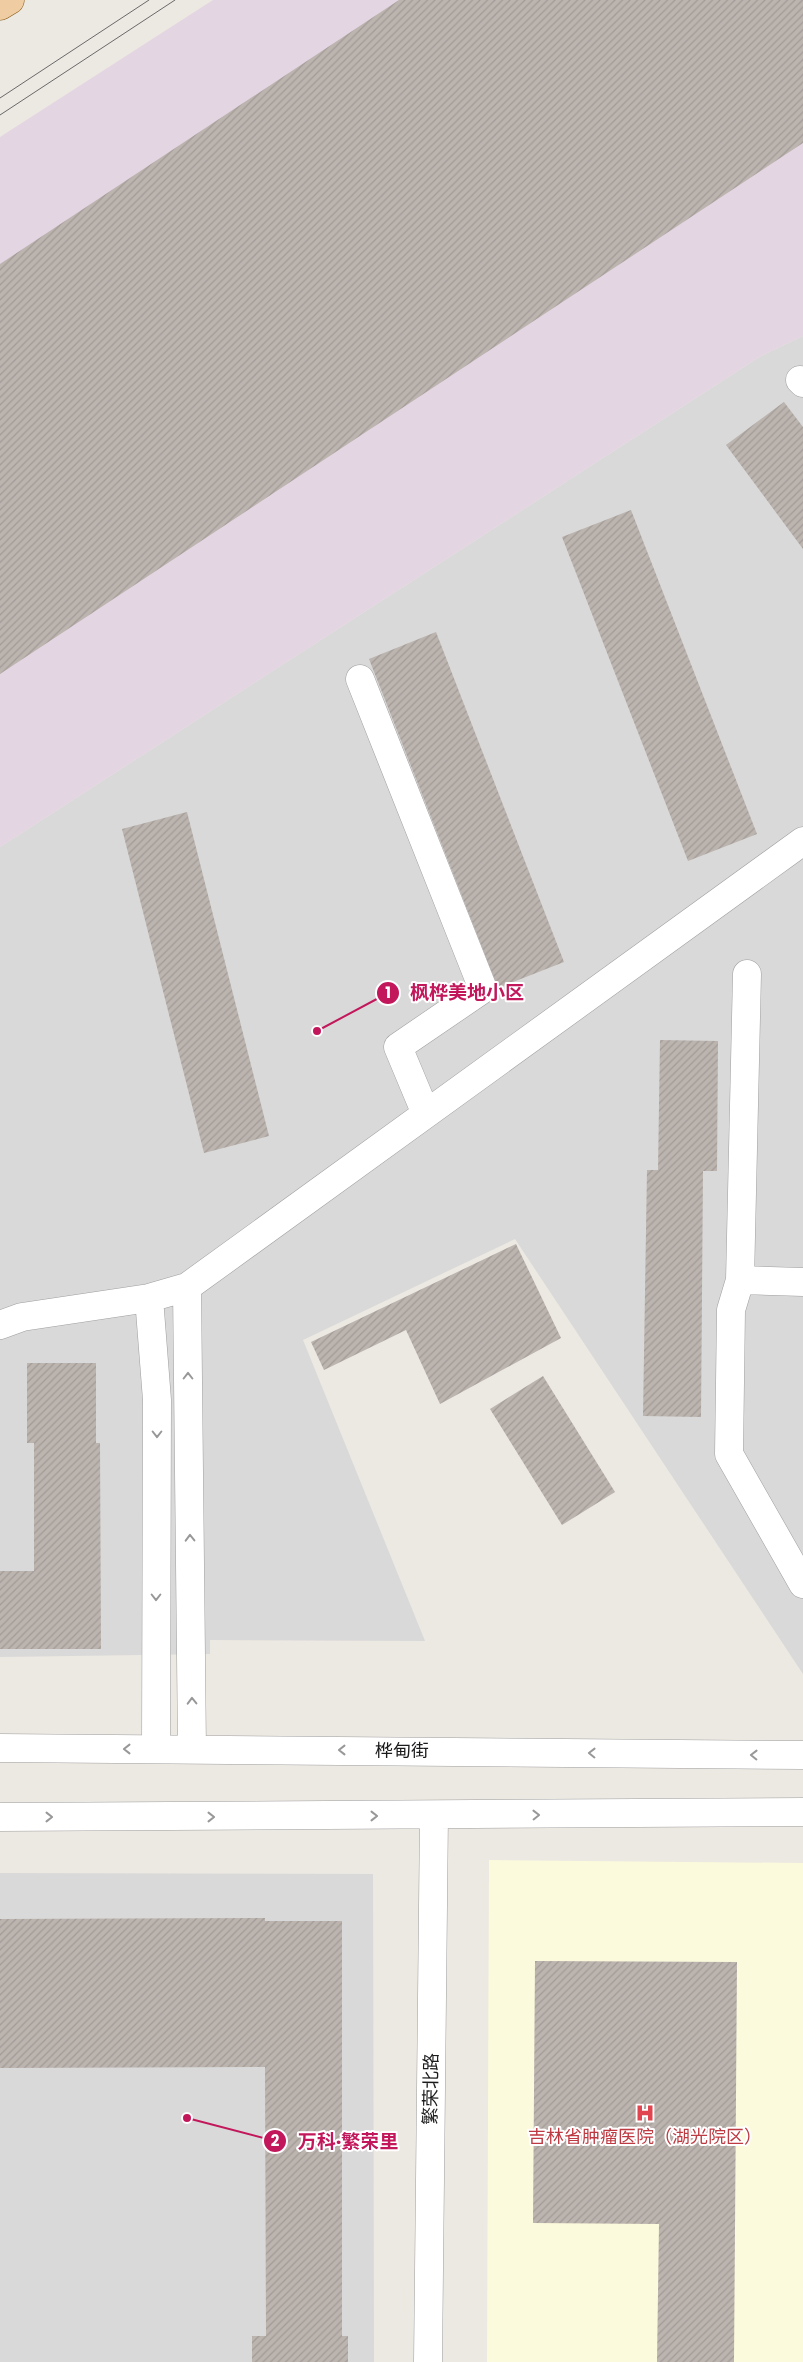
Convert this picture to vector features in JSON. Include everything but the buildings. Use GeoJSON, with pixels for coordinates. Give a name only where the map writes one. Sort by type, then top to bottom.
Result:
{"type":"FeatureCollection","features":[{"type":"Feature","properties":{"kind":"main road"},"geometry":{"type":"LineString","coordinates":[[0,6],[10,0]]}},
{"type":"Feature","properties":{"kind":"street"},"geometry":{"type":"LineString","coordinates":[[360,679],[483,989],[398,1047],[426,1114]]}},
{"type":"Feature","properties":{"kind":"street"},"geometry":{"type":"LineString","coordinates":[[0,1325],[22,1317],[149,1298],[187,1287],[803,841]]}},
{"type":"Feature","properties":{"kind":"street"},"geometry":{"type":"LineString","coordinates":[[747,974],[740,1280],[731,1310],[729,1454],[803,1584]]}},
{"type":"Feature","properties":{"kind":"street"},"geometry":{"type":"LineString","coordinates":[[740,1280],[803,1282]]}},
{"type":"Feature","properties":{"kind":"street"},"geometry":{"type":"LineString","coordinates":[[187,1287],[192,1749]]}},
{"type":"Feature","properties":{"kind":"street"},"geometry":{"type":"LineString","coordinates":[[149,1298],[157,1400],[156,1749]]}},
{"type":"Feature","properties":{"kind":"street","name":"桦甸街"},"geometry":{"type":"LineString","coordinates":[[0,1748],[803,1755]]}},
{"type":"Feature","properties":{"kind":"street"},"geometry":{"type":"LineString","coordinates":[[0,1817],[434,1816],[803,1812]]}},
{"type":"Feature","properties":{"kind":"street","name":"繁荣北路"},"geometry":{"type":"LineString","coordinates":[[428,2362],[434,1816]]}},
{"type":"Feature","properties":{"kind":"shaded area"},"geometry":{"type":"Polygon","coordinates":[[[213,0],[803,0],[803,336],[761,356],[0,847],[0,137],[213,0]]]}},
{"type":"Feature","properties":{"kind":"shaded area"},"geometry":{"type":"Polygon","coordinates":[[[803,336],[803,1674],[515,1239],[303,1340],[425,1641],[210,1640],[210,1654],[0,1657],[0,847],[761,356],[803,336]]]}},
{"type":"Feature","properties":{"kind":"shaded area","name":"吉林省肿瘤医院（湖光院区）"},"geometry":{"type":"Polygon","coordinates":[[[489,1860],[803,1863],[803,2362],[487,2362],[489,1860]]]}},
{"type":"Feature","properties":{"kind":"shaded area"},"geometry":{"type":"Polygon","coordinates":[[[0,1873],[373,1874],[374,2362],[0,2362],[0,1873]]]}},
{"type":"Feature","properties":{"kind":"tram line"},"geometry":{"type":"LineString","coordinates":[[0,98],[149,0]]}},
{"type":"Feature","properties":{"kind":"tram line"},"geometry":{"type":"LineString","coordinates":[[0,115],[175,0]]}},
{"type":"Feature","properties":{"kind":"place","name":"枫桦美地小区"},"geometry":{"type":"Point","coordinates":[317,1031]}},
{"type":"Feature","properties":{"kind":"place","name":"吉林省肿瘤医院（湖光院区）"},"geometry":{"type":"Point","coordinates":[645,2113]}},
{"type":"Feature","properties":{"kind":"place","name":"万科·繁荣里"},"geometry":{"type":"Point","coordinates":[187,2118]}}]}
